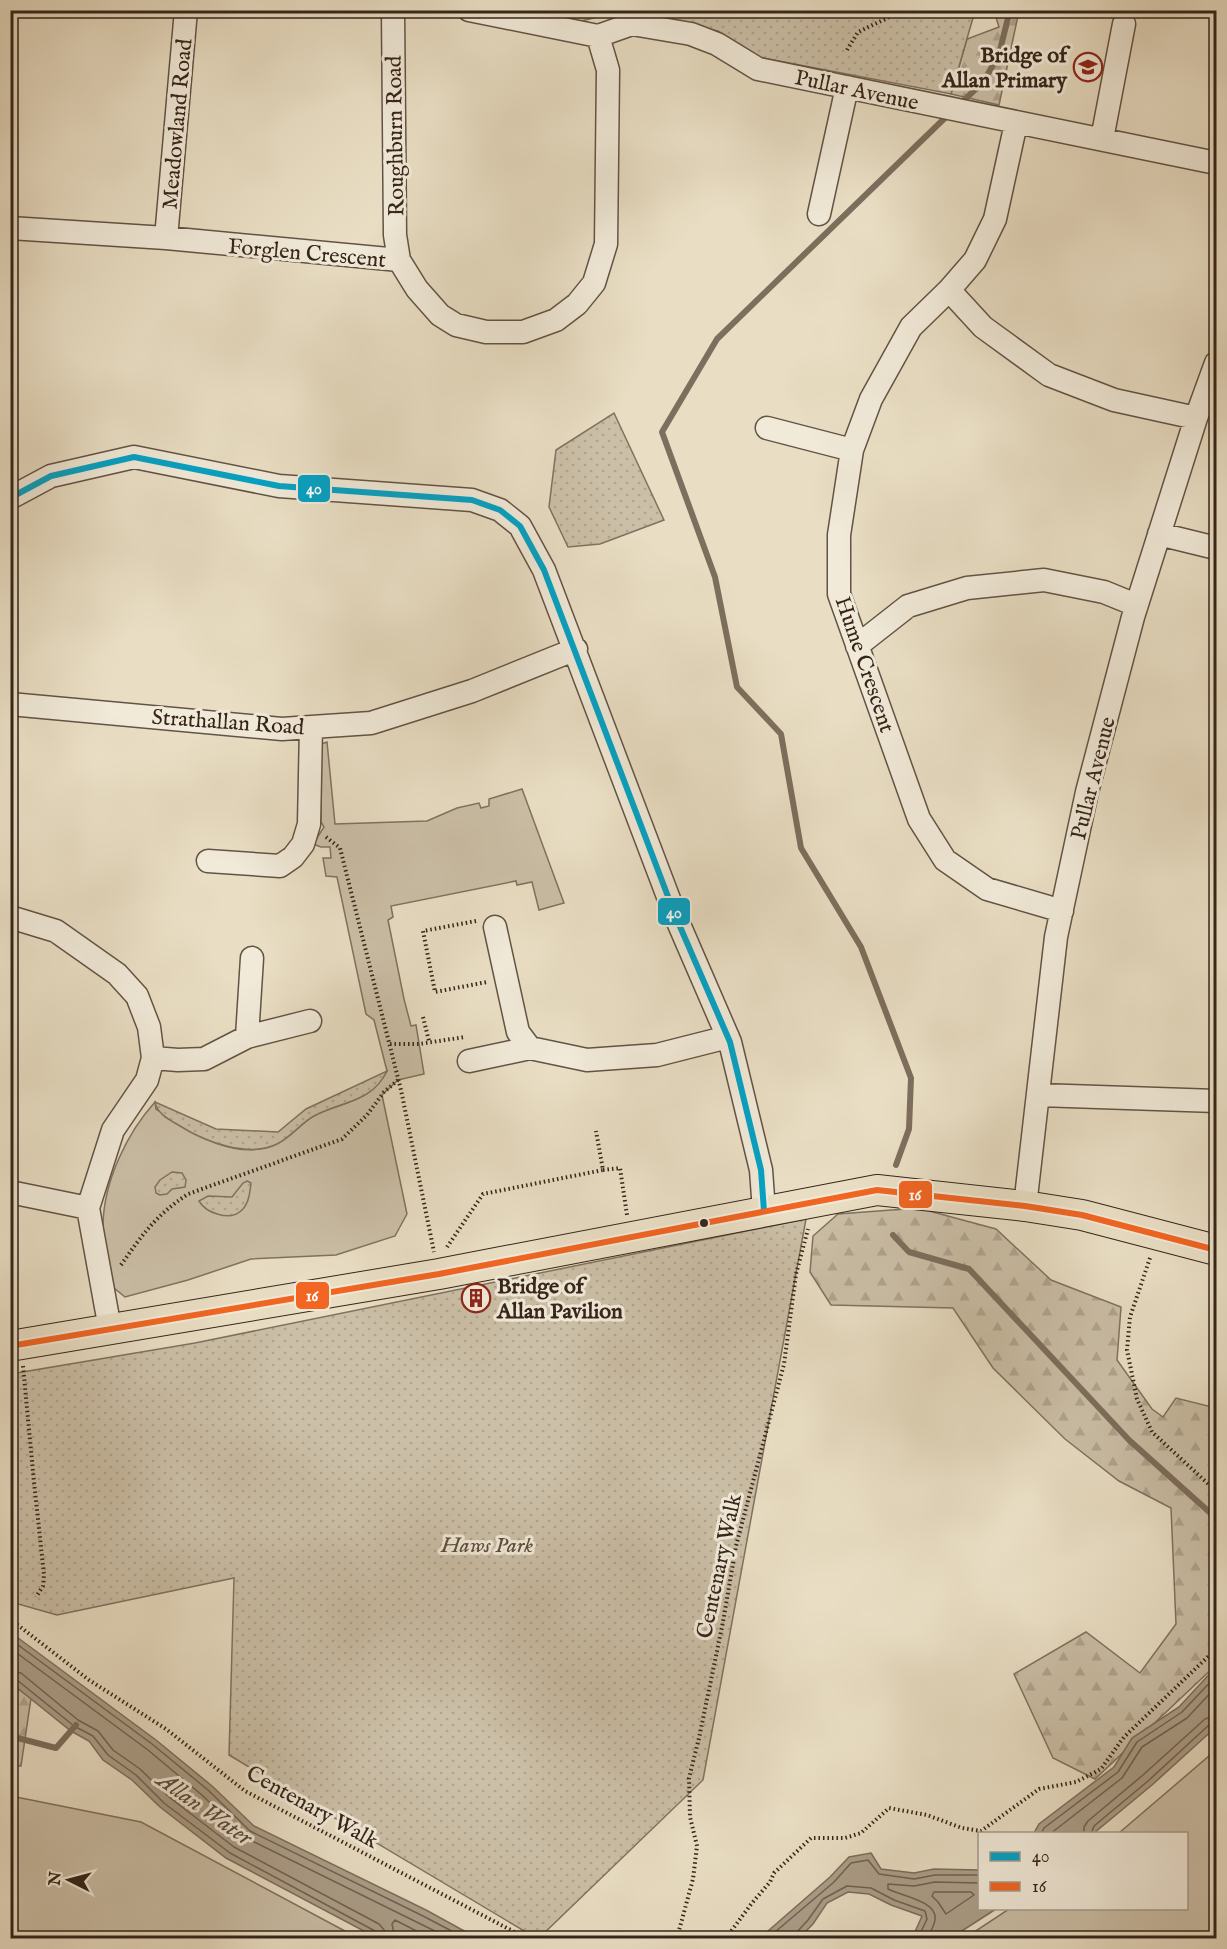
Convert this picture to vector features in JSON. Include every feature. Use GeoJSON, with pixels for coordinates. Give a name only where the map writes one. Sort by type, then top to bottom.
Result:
{"type":"FeatureCollection","features":[{"type":"Feature","properties":{"kind":"main road"},"geometry":{"type":"LineString","coordinates":[[16,1345],[438,1268],[631,1237],[877,1190],[1025,1206],[1082,1215],[1216,1250]]}},
{"type":"Feature","properties":{"kind":"street","name":"Meadowland Road"},"geometry":{"type":"LineString","coordinates":[[166,238],[186,10]]}},
{"type":"Feature","properties":{"kind":"street","name":"Roughburn Road"},"geometry":{"type":"LineString","coordinates":[[393,10],[395,235],[399,260]]}},
{"type":"Feature","properties":{"kind":"street","name":"Pullar Avenue"},"geometry":{"type":"LineString","coordinates":[[469,10],[598,36],[632,24],[691,34],[717,44],[758,69],[1216,163]]}},
{"type":"Feature","properties":{"kind":"street"},"geometry":{"type":"LineString","coordinates":[[1102,139],[1124,24]]}},
{"type":"Feature","properties":{"kind":"street","name":"Forglen Crescent"},"geometry":{"type":"LineString","coordinates":[[10,228],[166,238],[399,260],[424,298],[440,315],[456,325],[486,332],[523,332],[555,320],[577,304],[594,283],[606,244],[608,70],[598,36]]}},
{"type":"Feature","properties":{"kind":"street"},"geometry":{"type":"LineString","coordinates":[[819,214],[847,87]]}},
{"type":"Feature","properties":{"kind":"street","name":"Hume Crescent"},"geometry":{"type":"LineString","coordinates":[[1016,123],[995,219],[975,260],[949,290],[911,327],[871,399],[852,450],[839,535],[839,594],[919,819],[945,860],[987,889],[1062,911]]}},
{"type":"Feature","properties":{"kind":"street"},"geometry":{"type":"LineString","coordinates":[[949,290],[982,327],[1049,375],[1114,400],[1196,418]]}},
{"type":"Feature","properties":{"kind":"street","name":"Pullar Avenue"},"geometry":{"type":"LineString","coordinates":[[1025,1206],[1056,937],[1087,792],[1136,604],[1216,363]]}},
{"type":"Feature","properties":{"kind":"street"},"geometry":{"type":"LineString","coordinates":[[766,429],[852,450]]}},
{"type":"Feature","properties":{"kind":"street"},"geometry":{"type":"LineString","coordinates":[[10,498],[51,476],[134,457],[279,486],[471,500],[500,510],[520,526],[544,570],[576,649],[675,915],[728,1037],[761,1170],[764,1211]]}},
{"type":"Feature","properties":{"kind":"street"},"geometry":{"type":"LineString","coordinates":[[1159,534],[1216,548]]}},
{"type":"Feature","properties":{"kind":"street"},"geometry":{"type":"LineString","coordinates":[[857,646],[908,606],[968,588],[1044,580],[1104,592],[1136,604]]}},
{"type":"Feature","properties":{"kind":"street","name":"Strathallan Road"},"geometry":{"type":"LineString","coordinates":[[10,704],[282,729],[371,723],[472,691],[576,649]]}},
{"type":"Feature","properties":{"kind":"street"},"geometry":{"type":"LineString","coordinates":[[208,861],[280,866],[293,857],[303,844],[309,824],[311,727]]}},
{"type":"Feature","properties":{"kind":"street"},"geometry":{"type":"LineString","coordinates":[[10,917],[56,931],[117,974],[137,996],[149,1027],[153,1058],[147,1080],[113,1130],[88,1208],[110,1329]]}},
{"type":"Feature","properties":{"kind":"street"},"geometry":{"type":"LineString","coordinates":[[490,923],[518,1032],[530,1048]]}},
{"type":"Feature","properties":{"kind":"street"},"geometry":{"type":"LineString","coordinates":[[247,1037],[252,958]]}},
{"type":"Feature","properties":{"kind":"street"},"geometry":{"type":"LineString","coordinates":[[153,1058],[204,1059],[247,1037],[310,1020]]}},
{"type":"Feature","properties":{"kind":"street"},"geometry":{"type":"LineString","coordinates":[[469,1061],[530,1048],[587,1060],[657,1055],[728,1037]]}},
{"type":"Feature","properties":{"kind":"street"},"geometry":{"type":"LineString","coordinates":[[1039,1095],[1216,1101]]}},
{"type":"Feature","properties":{"kind":"street"},"geometry":{"type":"LineString","coordinates":[[10,1192],[88,1208]]}},
{"type":"Feature","properties":{"kind":"path"},"geometry":{"type":"LineString","coordinates":[[847,50],[858,32],[904,10]]}},
{"type":"Feature","properties":{"kind":"path"},"geometry":{"type":"LineString","coordinates":[[309,824],[340,848],[390,1044],[438,1268]]}},
{"type":"Feature","properties":{"kind":"path"},"geometry":{"type":"LineString","coordinates":[[490,923],[423,931],[435,992],[497,980]]}},
{"type":"Feature","properties":{"kind":"path"},"geometry":{"type":"LineString","coordinates":[[423,1017],[429,1041]]}},
{"type":"Feature","properties":{"kind":"path"},"geometry":{"type":"LineString","coordinates":[[390,1044],[419,1044],[465,1037]]}},
{"type":"Feature","properties":{"kind":"path"},"geometry":{"type":"LineString","coordinates":[[102,1294],[150,1225],[175,1203],[188,1194],[342,1138],[367,1115],[384,1092],[398,1080]]}},
{"type":"Feature","properties":{"kind":"path"},"geometry":{"type":"LineString","coordinates":[[596,1131],[603,1170]]}},
{"type":"Feature","properties":{"kind":"path"},"geometry":{"type":"LineString","coordinates":[[438,1268],[483,1194],[603,1170],[620,1168],[631,1237]]}},
{"type":"Feature","properties":{"kind":"path","name":"Centenary Walk"},"geometry":{"type":"LineString","coordinates":[[677,1938],[693,1879],[697,1846],[690,1817],[689,1778],[723,1622],[736,1546],[784,1364],[796,1274],[815,1202]]}},
{"type":"Feature","properties":{"kind":"path"},"geometry":{"type":"LineString","coordinates":[[1158,1233],[1131,1317],[1127,1350],[1137,1399],[1152,1432],[1216,1491]]}},
{"type":"Feature","properties":{"kind":"path"},"geometry":{"type":"LineString","coordinates":[[16,1345],[44,1575],[42,1586],[36,1597]]}},
{"type":"Feature","properties":{"kind":"path","name":"Centenary Walk"},"geometry":{"type":"LineString","coordinates":[[10,1619],[89,1680],[166,1729],[245,1791],[526,1938]]}},
{"type":"Feature","properties":{"kind":"path"},"geometry":{"type":"LineString","coordinates":[[726,1938],[770,1882],[774,1873],[811,1838],[845,1838],[861,1833],[889,1808],[927,1815],[962,1828],[981,1832],[1039,1789],[1076,1782],[1101,1769],[1124,1737],[1216,1649]]}},
{"type":"Feature","properties":{"kind":"green space"},"geometry":{"type":"Polygon","coordinates":[[[518,11],[621,11],[566,25],[518,11]]]}},
{"type":"Feature","properties":{"kind":"green space"},"geometry":{"type":"Polygon","coordinates":[[[621,11],[975,11],[951,94],[758,57],[718,31],[621,11]]]}},
{"type":"Feature","properties":{"kind":"green space"},"geometry":{"type":"Polygon","coordinates":[[[994,11],[1019,11],[999,105],[951,94],[967,39],[999,27],[994,11]]]}},
{"type":"Feature","properties":{"kind":"green space"},"geometry":{"type":"Polygon","coordinates":[[[614,413],[664,520],[600,544],[568,547],[549,507],[556,450],[614,413]]]}},
{"type":"Feature","properties":{"kind":"green space"},"geometry":{"type":"Polygon","coordinates":[[[327,742],[335,824],[427,821],[457,808],[479,803],[481,808],[489,806],[489,799],[522,789],[564,903],[539,910],[532,882],[517,885],[516,881],[391,906],[393,917],[388,920],[411,1026],[416,1025],[424,1074],[398,1080],[382,1095],[407,1214],[395,1236],[336,1255],[251,1259],[188,1280],[125,1297],[114,1288],[104,1240],[104,1208],[119,1158],[135,1128],[155,1102],[156,1109],[212,1141],[242,1150],[258,1149],[280,1142],[315,1115],[363,1096],[372,1090],[387,1071],[374,1020],[366,1014],[337,877],[326,876],[323,858],[331,858],[330,847],[313,844],[324,827],[321,822],[321,744],[327,742]]]}},
{"type":"Feature","properties":{"kind":"green space"},"geometry":{"type":"Polygon","coordinates":[[[387,1071],[381,1082],[364,1095],[314,1116],[282,1141],[266,1148],[241,1149],[202,1138],[164,1116],[158,1110],[155,1102],[216,1129],[278,1132],[306,1109],[387,1071]]]}},
{"type":"Feature","properties":{"kind":"green space"},"geometry":{"type":"Polygon","coordinates":[[[172,1172],[182,1173],[186,1180],[185,1187],[172,1189],[167,1194],[156,1193],[155,1187],[160,1180],[172,1172]]]}},
{"type":"Feature","properties":{"kind":"green space"},"geometry":{"type":"Polygon","coordinates":[[[247,1181],[251,1183],[249,1197],[237,1214],[225,1216],[213,1212],[199,1201],[208,1196],[232,1197],[247,1181]]]}},
{"type":"Feature","properties":{"kind":"green space"},"geometry":{"type":"Polygon","coordinates":[[[918,1208],[996,1229],[1051,1280],[1121,1307],[1117,1360],[1152,1409],[1163,1417],[1176,1398],[1216,1408],[1216,1665],[1095,1779],[1053,1758],[1014,1674],[1086,1632],[1140,1673],[1176,1624],[1171,1508],[1119,1481],[1065,1439],[993,1368],[953,1308],[831,1305],[810,1272],[813,1236],[838,1214],[918,1208]]]}},
{"type":"Feature","properties":{"kind":"green space","name":"Haws Park"},"geometry":{"type":"Polygon","coordinates":[[[806,1219],[703,1780],[539,1938],[229,1755],[234,1578],[57,1615],[11,1602],[11,1374],[195,1343],[806,1219]]]}},
{"type":"Feature","properties":{"kind":"green space"},"geometry":{"type":"Polygon","coordinates":[[[10,1683],[31,1698],[21,1766],[11,1766],[10,1683]]]}},
{"type":"Feature","properties":{"kind":"green space"},"geometry":{"type":"Polygon","coordinates":[[[1216,1750],[1216,1938],[965,1938],[1007,1910],[1188,1910],[1188,1832],[1120,1832],[1216,1750]]]}},
{"type":"Feature","properties":{"kind":"green space"},"geometry":{"type":"Polygon","coordinates":[[[11,1796],[141,1822],[358,1938],[11,1938],[11,1796]]]}},
{"type":"Feature","properties":{"kind":"water","name":"Allan Water"},"geometry":{"type":"Polygon","coordinates":[[[10,1632],[156,1740],[212,1786],[254,1826],[426,1910],[477,1938],[377,1938],[226,1858],[160,1807],[132,1780],[103,1760],[89,1741],[71,1731],[11,1683],[10,1632]]]}},
{"type":"Feature","properties":{"kind":"water"},"geometry":{"type":"Polygon","coordinates":[[[1216,1667],[1216,1727],[1095,1832],[1035,1832],[1039,1824],[1114,1767],[1132,1738],[1179,1707],[1216,1667]]]}},
{"type":"Feature","properties":{"kind":"water"},"geometry":{"type":"Polygon","coordinates":[[[871,1853],[881,1869],[914,1873],[934,1869],[978,1870],[978,1910],[994,1910],[951,1938],[907,1938],[914,1934],[922,1916],[869,1894],[848,1892],[827,1903],[813,1924],[799,1938],[760,1938],[830,1877],[849,1857],[871,1853]]]}},
{"type":"Feature","properties":{"kind":"waterway"},"geometry":{"type":"LineString","coordinates":[[959,105],[984,81],[999,54],[1010,10]]}},
{"type":"Feature","properties":{"kind":"waterway"},"geometry":{"type":"LineString","coordinates":[[896,1165],[909,1129],[911,1078],[861,947],[801,848],[781,734],[737,687],[715,577],[662,432],[717,339],[949,114]]}},
{"type":"Feature","properties":{"kind":"waterway"},"geometry":{"type":"LineString","coordinates":[[893,1235],[909,1252],[969,1269],[1129,1440],[1216,1518]]}},
{"type":"Feature","properties":{"kind":"waterway"},"geometry":{"type":"LineString","coordinates":[[10,1736],[56,1748],[76,1725]]}},
{"type":"Feature","properties":{"kind":"transit line","name":"40"},"geometry":{"type":"LineString","coordinates":[[10,498],[51,476],[134,457],[279,486],[472,500],[500,510],[520,526],[544,570],[675,915],[730,1042],[761,1170],[764,1211]]}},
{"type":"Feature","properties":{"kind":"transit line","name":"16"},"geometry":{"type":"LineString","coordinates":[[10,1346],[439,1274],[877,1190],[1025,1206],[1082,1215],[1216,1250]]}},
{"type":"Feature","properties":{"kind":"place","name":"Bridge of Allan Primary"},"geometry":{"type":"Point","coordinates":[1088,67]}},
{"type":"Feature","properties":{"kind":"place","name":"Bridge of Allan Pavilion"},"geometry":{"type":"Point","coordinates":[476,1298]}}]}
